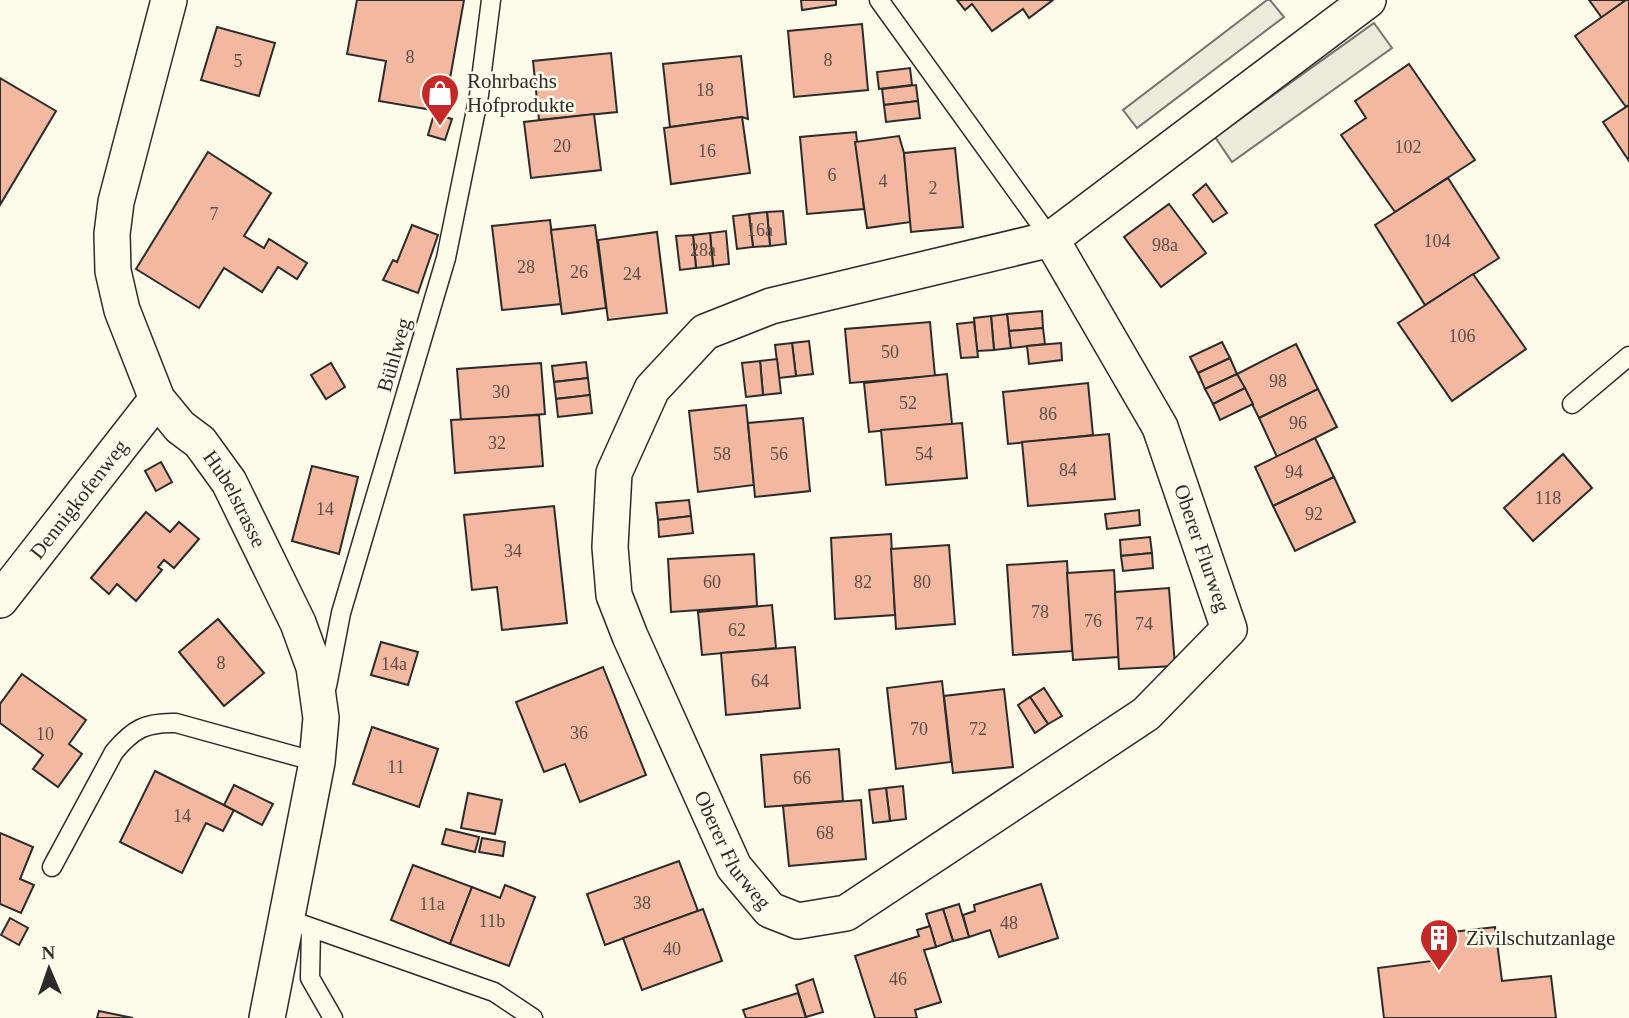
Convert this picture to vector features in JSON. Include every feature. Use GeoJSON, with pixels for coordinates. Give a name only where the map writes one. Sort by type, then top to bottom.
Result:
{"type":"FeatureCollection","features":[{"type":"Feature","properties":{"kind":"street","name":"Hubelstrasse"},"geometry":{"type":"LineString","coordinates":[[169,0],[117,202],[112,234],[113,271],[122,310],[157,399],[180,427],[200,442],[229,482],[302,634],[314,667],[321,718],[299,924],[267,1018]]}},
{"type":"Feature","properties":{"kind":"street","name":"Oberer Flurweg"},"geometry":{"type":"LineString","coordinates":[[1051,239],[1160,427],[1230,629],[1146,714],[846,913],[798,921],[770,910],[734,867],[630,636],[614,594],[610,547],[614,473],[652,389],[705,332],[771,306],[1051,239],[1368,0]]}},
{"type":"Feature","properties":{"kind":"street","name":"Dennigkofenweg"},"geometry":{"type":"LineString","coordinates":[[0,600],[157,399]]}},
{"type":"Feature","properties":{"kind":"lane","name":"Bühlweg"},"geometry":{"type":"LineString","coordinates":[[321,718],[341,613],[446,258],[479,95],[491,0]]}},
{"type":"Feature","properties":{"kind":"lane"},"geometry":{"type":"LineString","coordinates":[[879,0],[1051,239]]}},
{"type":"Feature","properties":{"kind":"lane"},"geometry":{"type":"LineString","coordinates":[[1572,404],[1629,356]]}},
{"type":"Feature","properties":{"kind":"lane"},"geometry":{"type":"LineString","coordinates":[[52,867],[114,752],[127,736],[143,727],[176,723],[317,762]]}},
{"type":"Feature","properties":{"kind":"lane"},"geometry":{"type":"LineString","coordinates":[[299,924],[310,978],[333,1018]]}},
{"type":"Feature","properties":{"kind":"lane"},"geometry":{"type":"LineString","coordinates":[[299,924],[494,992],[533,1018]]}},
{"type":"Feature","properties":{"kind":"shaded area"},"geometry":{"type":"Polygon","coordinates":[[[1270,0],[1284,17],[1137,128],[1123,110],[1270,0]]]}},
{"type":"Feature","properties":{"kind":"shaded area"},"geometry":{"type":"Polygon","coordinates":[[[1374,23],[1392,48],[1232,162],[1215,137],[1374,23]]]}},
{"type":"Feature","properties":{"kind":"building"},"geometry":{"type":"Polygon","coordinates":[[[357,0],[464,0],[444,112],[379,101],[386,61],[347,54],[357,0]]]}},
{"type":"Feature","properties":{"kind":"building"},"geometry":{"type":"Polygon","coordinates":[[[801,0],[836,0],[836,5],[802,10],[801,0]]]}},
{"type":"Feature","properties":{"kind":"building"},"geometry":{"type":"Polygon","coordinates":[[[957,0],[1053,0],[1029,18],[1023,9],[992,31],[972,4],[965,10],[957,0]]]}},
{"type":"Feature","properties":{"kind":"building"},"geometry":{"type":"Polygon","coordinates":[[[1589,0],[1626,0],[1602,18],[1589,0]]]}},
{"type":"Feature","properties":{"kind":"building"},"geometry":{"type":"Polygon","coordinates":[[[1629,0],[1629,105],[1626,107],[1575,36],[1629,0]]]}},
{"type":"Feature","properties":{"kind":"building"},"geometry":{"type":"Polygon","coordinates":[[[862,24],[868,90],[794,97],[788,31],[862,24]]]}},
{"type":"Feature","properties":{"kind":"building"},"geometry":{"type":"Polygon","coordinates":[[[217,27],[275,43],[259,96],[201,80],[217,27]]]}},
{"type":"Feature","properties":{"kind":"building"},"geometry":{"type":"Polygon","coordinates":[[[611,53],[617,112],[539,120],[533,61],[611,53]]]}},
{"type":"Feature","properties":{"kind":"building"},"geometry":{"type":"Polygon","coordinates":[[[741,56],[748,119],[742,117],[670,127],[663,64],[741,56]]]}},
{"type":"Feature","properties":{"kind":"building"},"geometry":{"type":"Polygon","coordinates":[[[1409,64],[1475,160],[1395,212],[1341,135],[1366,118],[1355,101],[1409,64]]]}},
{"type":"Feature","properties":{"kind":"building"},"geometry":{"type":"Polygon","coordinates":[[[910,68],[912,85],[879,89],[877,72],[910,68]]]}},
{"type":"Feature","properties":{"kind":"building"},"geometry":{"type":"Polygon","coordinates":[[[0,78],[56,111],[0,205],[0,78]]]}},
{"type":"Feature","properties":{"kind":"building"},"geometry":{"type":"Polygon","coordinates":[[[916,85],[918,101],[884,105],[882,89],[916,85]]]}},
{"type":"Feature","properties":{"kind":"building"},"geometry":{"type":"Polygon","coordinates":[[[918,101],[920,118],[886,122],[884,105],[918,101]]]}},
{"type":"Feature","properties":{"kind":"building"},"geometry":{"type":"Polygon","coordinates":[[[1629,105],[1629,161],[1603,122],[1629,105]]]}},
{"type":"Feature","properties":{"kind":"building","name":"Rohrbachs Hofprodukte"},"geometry":{"type":"Polygon","coordinates":[[[434,114],[452,119],[445,140],[428,135],[434,114]]]}},
{"type":"Feature","properties":{"kind":"building"},"geometry":{"type":"Polygon","coordinates":[[[594,114],[601,170],[531,178],[524,122],[594,114]]]}},
{"type":"Feature","properties":{"kind":"building"},"geometry":{"type":"Polygon","coordinates":[[[742,117],[750,173],[671,184],[664,128],[742,117]]]}},
{"type":"Feature","properties":{"kind":"building"},"geometry":{"type":"Polygon","coordinates":[[[856,132],[864,209],[807,214],[800,137],[856,132]]]}},
{"type":"Feature","properties":{"kind":"building"},"geometry":{"type":"Polygon","coordinates":[[[899,136],[904,153],[911,222],[867,228],[855,142],[899,136]]]}},
{"type":"Feature","properties":{"kind":"building"},"geometry":{"type":"Polygon","coordinates":[[[955,148],[963,227],[911,232],[904,153],[955,148]]]}},
{"type":"Feature","properties":{"kind":"building"},"geometry":{"type":"Polygon","coordinates":[[[208,152],[271,193],[244,236],[264,248],[269,239],[307,263],[297,279],[278,267],[262,292],[224,268],[199,308],[136,269],[208,152]]]}},
{"type":"Feature","properties":{"kind":"building"},"geometry":{"type":"Polygon","coordinates":[[[1448,178],[1499,258],[1425,305],[1375,225],[1448,178]]]}},
{"type":"Feature","properties":{"kind":"building"},"geometry":{"type":"Polygon","coordinates":[[[1206,184],[1227,213],[1213,222],[1193,195],[1206,184]]]}},
{"type":"Feature","properties":{"kind":"building"},"geometry":{"type":"Polygon","coordinates":[[[1169,204],[1206,253],[1161,287],[1124,237],[1169,204]]]}},
{"type":"Feature","properties":{"kind":"building"},"geometry":{"type":"Polygon","coordinates":[[[783,211],[786,244],[770,246],[767,212],[783,211]]]}},
{"type":"Feature","properties":{"kind":"building"},"geometry":{"type":"Polygon","coordinates":[[[767,212],[770,246],[753,247],[749,214],[767,212]]]}},
{"type":"Feature","properties":{"kind":"building"},"geometry":{"type":"Polygon","coordinates":[[[749,214],[753,247],[737,249],[733,216],[749,214]]]}},
{"type":"Feature","properties":{"kind":"building"},"geometry":{"type":"Polygon","coordinates":[[[550,220],[561,304],[502,310],[492,226],[550,220]]]}},
{"type":"Feature","properties":{"kind":"building"},"geometry":{"type":"Polygon","coordinates":[[[412,225],[438,235],[418,293],[383,280],[393,260],[397,262],[412,225]]]}},
{"type":"Feature","properties":{"kind":"building"},"geometry":{"type":"Polygon","coordinates":[[[595,225],[606,308],[562,314],[551,230],[595,225]]]}},
{"type":"Feature","properties":{"kind":"building"},"geometry":{"type":"Polygon","coordinates":[[[726,231],[729,264],[713,266],[710,233],[726,231]]]}},
{"type":"Feature","properties":{"kind":"building"},"geometry":{"type":"Polygon","coordinates":[[[657,232],[667,313],[608,320],[598,240],[657,232]]]}},
{"type":"Feature","properties":{"kind":"building"},"geometry":{"type":"Polygon","coordinates":[[[710,233],[713,266],[696,268],[693,235],[710,233]]]}},
{"type":"Feature","properties":{"kind":"building"},"geometry":{"type":"Polygon","coordinates":[[[693,235],[696,268],[680,270],[676,236],[693,235]]]}},
{"type":"Feature","properties":{"kind":"building"},"geometry":{"type":"Polygon","coordinates":[[[1473,274],[1526,349],[1452,401],[1398,323],[1473,274]]]}},
{"type":"Feature","properties":{"kind":"building"},"geometry":{"type":"Polygon","coordinates":[[[1042,311],[1043,328],[1009,331],[1007,314],[1042,311]]]}},
{"type":"Feature","properties":{"kind":"building"},"geometry":{"type":"Polygon","coordinates":[[[1007,314],[1011,348],[994,350],[991,316],[1007,314]]]}},
{"type":"Feature","properties":{"kind":"building"},"geometry":{"type":"Polygon","coordinates":[[[991,316],[994,350],[977,351],[974,318],[991,316]]]}},
{"type":"Feature","properties":{"kind":"building"},"geometry":{"type":"Polygon","coordinates":[[[930,322],[935,376],[850,383],[845,329],[930,322]]]}},
{"type":"Feature","properties":{"kind":"building"},"geometry":{"type":"Polygon","coordinates":[[[974,322],[978,357],[961,358],[957,324],[974,322]]]}},
{"type":"Feature","properties":{"kind":"building"},"geometry":{"type":"Polygon","coordinates":[[[1043,328],[1045,344],[1011,348],[1009,331],[1043,328]]]}},
{"type":"Feature","properties":{"kind":"building"},"geometry":{"type":"Polygon","coordinates":[[[809,341],[813,374],[796,376],[792,343],[809,341]]]}},
{"type":"Feature","properties":{"kind":"building"},"geometry":{"type":"Polygon","coordinates":[[[1222,342],[1230,358],[1198,373],[1190,357],[1222,342]]]}},
{"type":"Feature","properties":{"kind":"building"},"geometry":{"type":"Polygon","coordinates":[[[792,343],[796,376],[779,378],[775,345],[792,343]]]}},
{"type":"Feature","properties":{"kind":"building"},"geometry":{"type":"Polygon","coordinates":[[[1061,343],[1062,360],[1029,364],[1027,346],[1061,343]]]}},
{"type":"Feature","properties":{"kind":"building"},"geometry":{"type":"Polygon","coordinates":[[[1296,344],[1318,389],[1259,418],[1237,374],[1296,344]]]}},
{"type":"Feature","properties":{"kind":"building"},"geometry":{"type":"Polygon","coordinates":[[[1230,358],[1237,374],[1205,389],[1198,373],[1230,358]]]}},
{"type":"Feature","properties":{"kind":"building"},"geometry":{"type":"Polygon","coordinates":[[[777,359],[781,393],[763,395],[760,361],[777,359]]]}},
{"type":"Feature","properties":{"kind":"building"},"geometry":{"type":"Polygon","coordinates":[[[760,361],[763,395],[746,397],[742,363],[760,361]]]}},
{"type":"Feature","properties":{"kind":"building"},"geometry":{"type":"Polygon","coordinates":[[[586,362],[588,378],[554,382],[552,366],[586,362]]]}},
{"type":"Feature","properties":{"kind":"building"},"geometry":{"type":"Polygon","coordinates":[[[331,363],[345,387],[326,399],[311,375],[331,363]]]}},
{"type":"Feature","properties":{"kind":"building"},"geometry":{"type":"Polygon","coordinates":[[[541,363],[545,414],[461,421],[457,369],[541,363]]]}},
{"type":"Feature","properties":{"kind":"building"},"geometry":{"type":"Polygon","coordinates":[[[947,374],[952,424],[869,432],[864,383],[947,374]]]}},
{"type":"Feature","properties":{"kind":"building"},"geometry":{"type":"Polygon","coordinates":[[[1237,374],[1245,388],[1213,404],[1205,389],[1237,374]]]}},
{"type":"Feature","properties":{"kind":"building"},"geometry":{"type":"Polygon","coordinates":[[[588,378],[590,395],[556,399],[554,382],[588,378]]]}},
{"type":"Feature","properties":{"kind":"building"},"geometry":{"type":"Polygon","coordinates":[[[1088,383],[1093,435],[1008,444],[1003,392],[1088,383]]]}},
{"type":"Feature","properties":{"kind":"building"},"geometry":{"type":"Polygon","coordinates":[[[1245,388],[1253,404],[1220,420],[1213,404],[1245,388]]]}},
{"type":"Feature","properties":{"kind":"building"},"geometry":{"type":"Polygon","coordinates":[[[1318,389],[1337,427],[1277,457],[1259,418],[1318,389]]]}},
{"type":"Feature","properties":{"kind":"building"},"geometry":{"type":"Polygon","coordinates":[[[590,395],[592,413],[558,417],[556,399],[590,395]]]}},
{"type":"Feature","properties":{"kind":"building"},"geometry":{"type":"Polygon","coordinates":[[[746,405],[754,485],[698,492],[689,411],[746,405]]]}},
{"type":"Feature","properties":{"kind":"building"},"geometry":{"type":"Polygon","coordinates":[[[539,415],[543,466],[455,473],[451,420],[539,415]]]}},
{"type":"Feature","properties":{"kind":"building"},"geometry":{"type":"Polygon","coordinates":[[[803,418],[810,491],[755,497],[748,423],[803,418]]]}},
{"type":"Feature","properties":{"kind":"building"},"geometry":{"type":"Polygon","coordinates":[[[962,423],[967,478],[886,485],[881,430],[962,423]]]}},
{"type":"Feature","properties":{"kind":"building"},"geometry":{"type":"Polygon","coordinates":[[[1109,434],[1115,499],[1028,506],[1022,442],[1109,434]]]}},
{"type":"Feature","properties":{"kind":"building"},"geometry":{"type":"Polygon","coordinates":[[[1315,438],[1334,477],[1273,506],[1255,467],[1315,438]]]}},
{"type":"Feature","properties":{"kind":"building"},"geometry":{"type":"Polygon","coordinates":[[[1563,454],[1592,488],[1533,541],[1504,508],[1563,454]]]}},
{"type":"Feature","properties":{"kind":"building"},"geometry":{"type":"Polygon","coordinates":[[[161,462],[172,482],[156,491],[145,471],[161,462]]]}},
{"type":"Feature","properties":{"kind":"building"},"geometry":{"type":"Polygon","coordinates":[[[312,466],[358,477],[339,554],[292,541],[312,466]]]}},
{"type":"Feature","properties":{"kind":"building"},"geometry":{"type":"Polygon","coordinates":[[[1334,477],[1355,522],[1295,551],[1273,506],[1334,477]]]}},
{"type":"Feature","properties":{"kind":"building"},"geometry":{"type":"Polygon","coordinates":[[[689,500],[691,516],[658,520],[656,503],[689,500]]]}},
{"type":"Feature","properties":{"kind":"building"},"geometry":{"type":"Polygon","coordinates":[[[554,506],[567,623],[502,630],[497,587],[472,590],[464,515],[554,506]]]}},
{"type":"Feature","properties":{"kind":"building"},"geometry":{"type":"Polygon","coordinates":[[[1139,510],[1140,525],[1107,529],[1105,514],[1139,510]]]}},
{"type":"Feature","properties":{"kind":"building"},"geometry":{"type":"Polygon","coordinates":[[[146,512],[170,532],[179,522],[199,539],[174,568],[164,560],[158,567],[162,570],[136,601],[117,584],[109,594],[91,578],[146,512]]]}},
{"type":"Feature","properties":{"kind":"building"},"geometry":{"type":"Polygon","coordinates":[[[691,516],[693,533],[659,537],[658,520],[691,516]]]}},
{"type":"Feature","properties":{"kind":"building"},"geometry":{"type":"Polygon","coordinates":[[[891,534],[895,615],[835,619],[831,538],[891,534]]]}},
{"type":"Feature","properties":{"kind":"building"},"geometry":{"type":"Polygon","coordinates":[[[1150,537],[1152,553],[1121,556],[1120,540],[1150,537]]]}},
{"type":"Feature","properties":{"kind":"building"},"geometry":{"type":"Polygon","coordinates":[[[949,545],[955,624],[896,629],[891,549],[949,545]]]}},
{"type":"Feature","properties":{"kind":"building"},"geometry":{"type":"Polygon","coordinates":[[[1152,553],[1153,568],[1123,571],[1121,556],[1152,553]]]}},
{"type":"Feature","properties":{"kind":"building"},"geometry":{"type":"Polygon","coordinates":[[[754,554],[757,606],[671,612],[668,559],[754,554]]]}},
{"type":"Feature","properties":{"kind":"building"},"geometry":{"type":"Polygon","coordinates":[[[1067,561],[1072,651],[1013,655],[1007,565],[1067,561]]]}},
{"type":"Feature","properties":{"kind":"building"},"geometry":{"type":"Polygon","coordinates":[[[1114,570],[1119,657],[1073,660],[1067,573],[1114,570]]]}},
{"type":"Feature","properties":{"kind":"building"},"geometry":{"type":"Polygon","coordinates":[[[1169,588],[1175,666],[1119,669],[1115,592],[1169,588]]]}},
{"type":"Feature","properties":{"kind":"building"},"geometry":{"type":"Polygon","coordinates":[[[772,605],[776,648],[702,655],[698,612],[772,605]]]}},
{"type":"Feature","properties":{"kind":"building"},"geometry":{"type":"Polygon","coordinates":[[[218,619],[264,673],[224,706],[179,652],[218,619]]]}},
{"type":"Feature","properties":{"kind":"building"},"geometry":{"type":"Polygon","coordinates":[[[381,642],[418,652],[408,685],[371,675],[381,642]]]}},
{"type":"Feature","properties":{"kind":"building"},"geometry":{"type":"Polygon","coordinates":[[[795,647],[800,708],[726,715],[721,653],[795,647]]]}},
{"type":"Feature","properties":{"kind":"building"},"geometry":{"type":"Polygon","coordinates":[[[603,667],[646,775],[580,802],[565,764],[544,772],[516,702],[603,667]]]}},
{"type":"Feature","properties":{"kind":"building"},"geometry":{"type":"Polygon","coordinates":[[[22,674],[86,720],[69,744],[82,754],[58,787],[33,769],[43,755],[0,723],[0,704],[22,674]]]}},
{"type":"Feature","properties":{"kind":"building"},"geometry":{"type":"Polygon","coordinates":[[[942,681],[951,762],[896,769],[887,688],[942,681]]]}},
{"type":"Feature","properties":{"kind":"building"},"geometry":{"type":"Polygon","coordinates":[[[1044,688],[1062,716],[1048,724],[1030,697],[1044,688]]]}},
{"type":"Feature","properties":{"kind":"building"},"geometry":{"type":"Polygon","coordinates":[[[1004,689],[1013,767],[953,773],[944,696],[1004,689]]]}},
{"type":"Feature","properties":{"kind":"building"},"geometry":{"type":"Polygon","coordinates":[[[1030,697],[1048,724],[1035,733],[1018,705],[1030,697]]]}},
{"type":"Feature","properties":{"kind":"building"},"geometry":{"type":"Polygon","coordinates":[[[372,727],[438,749],[419,807],[353,784],[372,727]]]}},
{"type":"Feature","properties":{"kind":"building"},"geometry":{"type":"Polygon","coordinates":[[[839,749],[843,801],[765,807],[761,755],[839,749]]]}},
{"type":"Feature","properties":{"kind":"building"},"geometry":{"type":"Polygon","coordinates":[[[155,771],[234,810],[223,831],[206,823],[182,873],[120,842],[155,771]]]}},
{"type":"Feature","properties":{"kind":"building"},"geometry":{"type":"Polygon","coordinates":[[[234,785],[273,804],[262,825],[224,805],[234,785]]]}},
{"type":"Feature","properties":{"kind":"building"},"geometry":{"type":"Polygon","coordinates":[[[903,786],[906,819],[890,821],[886,788],[903,786]]]}},
{"type":"Feature","properties":{"kind":"building"},"geometry":{"type":"Polygon","coordinates":[[[886,788],[890,821],[873,823],[869,790],[886,788]]]}},
{"type":"Feature","properties":{"kind":"building"},"geometry":{"type":"Polygon","coordinates":[[[468,793],[502,800],[495,834],[461,828],[468,793]]]}},
{"type":"Feature","properties":{"kind":"building"},"geometry":{"type":"Polygon","coordinates":[[[861,800],[866,859],[789,866],[783,806],[861,800]]]}},
{"type":"Feature","properties":{"kind":"building"},"geometry":{"type":"Polygon","coordinates":[[[446,829],[479,837],[475,852],[442,844],[446,829]]]}},
{"type":"Feature","properties":{"kind":"building"},"geometry":{"type":"Polygon","coordinates":[[[0,833],[33,847],[20,879],[34,885],[21,913],[0,904],[0,833]]]}},
{"type":"Feature","properties":{"kind":"building"},"geometry":{"type":"Polygon","coordinates":[[[482,838],[505,842],[503,856],[479,852],[482,838]]]}},
{"type":"Feature","properties":{"kind":"building"},"geometry":{"type":"Polygon","coordinates":[[[679,861],[698,911],[605,945],[587,894],[679,861]]]}},
{"type":"Feature","properties":{"kind":"building"},"geometry":{"type":"Polygon","coordinates":[[[413,865],[472,887],[450,944],[391,920],[413,865]]]}},
{"type":"Feature","properties":{"kind":"building"},"geometry":{"type":"Polygon","coordinates":[[[1041,884],[1058,938],[999,957],[990,930],[969,937],[963,915],[975,911],[974,905],[1041,884]]]}},
{"type":"Feature","properties":{"kind":"building"},"geometry":{"type":"Polygon","coordinates":[[[505,885],[535,897],[509,966],[450,944],[472,887],[500,898],[505,885]]]}},
{"type":"Feature","properties":{"kind":"building"},"geometry":{"type":"Polygon","coordinates":[[[959,904],[969,937],[953,941],[943,909],[959,904]]]}},
{"type":"Feature","properties":{"kind":"building"},"geometry":{"type":"Polygon","coordinates":[[[703,909],[722,961],[642,990],[623,938],[703,909]]]}},
{"type":"Feature","properties":{"kind":"building"},"geometry":{"type":"Polygon","coordinates":[[[943,909],[953,941],[936,947],[926,914],[943,909]]]}},
{"type":"Feature","properties":{"kind":"building"},"geometry":{"type":"Polygon","coordinates":[[[10,918],[28,928],[19,945],[1,935],[10,918]]]}},
{"type":"Feature","properties":{"kind":"building"},"geometry":{"type":"Polygon","coordinates":[[[930,926],[936,947],[924,950],[941,1002],[915,1010],[917,1018],[875,1018],[855,956],[919,936],[917,930],[930,926]]]}},
{"type":"Feature","properties":{"kind":"building","name":"Zivilschutzanlage"},"geometry":{"type":"Polygon","coordinates":[[[1495,927],[1502,981],[1551,976],[1556,1018],[1384,1018],[1378,968],[1447,959],[1444,933],[1495,927]]]}},
{"type":"Feature","properties":{"kind":"building"},"geometry":{"type":"Polygon","coordinates":[[[813,979],[823,1012],[806,1017],[796,985],[813,979]]]}},
{"type":"Feature","properties":{"kind":"building"},"geometry":{"type":"Polygon","coordinates":[[[798,993],[806,1018],[746,1018],[743,1010],[798,993]]]}},
{"type":"Feature","properties":{"kind":"building"},"geometry":{"type":"Polygon","coordinates":[[[99,1011],[133,1018],[97,1018],[99,1011]]]}},
{"type":"Feature","properties":{"kind":"place","name":"Rohrbachs Hofprodukte"},"geometry":{"type":"Point","coordinates":[440,127]}},
{"type":"Feature","properties":{"kind":"place","name":"Zivilschutzanlage"},"geometry":{"type":"Point","coordinates":[1439,972]}}]}
